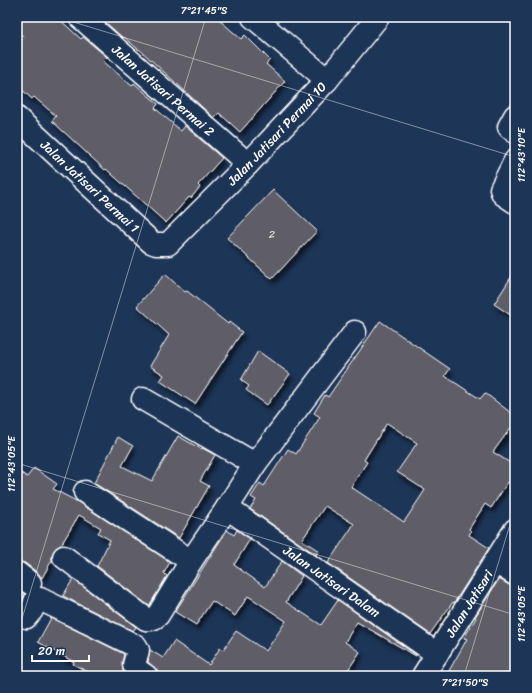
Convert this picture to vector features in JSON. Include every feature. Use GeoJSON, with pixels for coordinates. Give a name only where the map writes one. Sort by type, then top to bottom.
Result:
{"type":"FeatureCollection","features":[{"type":"Feature","properties":{"kind":"street","name":"Jalan Jatisari Permai 2"},"geometry":{"type":"LineString","coordinates":[[80,17],[248,164]]}},
{"type":"Feature","properties":{"kind":"street"},"geometry":{"type":"LineString","coordinates":[[253,17],[327,80]]}},
{"type":"Feature","properties":{"kind":"street","name":"Jalan Jatisari Permai 10"},"geometry":{"type":"LineString","coordinates":[[168,244],[248,164],[327,80],[378,17]]}},
{"type":"Feature","properties":{"kind":"street"},"geometry":{"type":"LineString","coordinates":[[515,116],[509,127],[515,132]]}},
{"type":"Feature","properties":{"kind":"street","name":"Jalan Jatisari Permai 1"},"geometry":{"type":"LineString","coordinates":[[17,118],[151,242],[156,244],[168,244]]}},
{"type":"Feature","properties":{"kind":"street"},"geometry":{"type":"LineString","coordinates":[[515,161],[501,189],[503,194],[515,202]]}},
{"type":"Feature","properties":{"kind":"street"},"geometry":{"type":"LineString","coordinates":[[64,557],[146,619],[151,620],[158,615],[254,464],[355,332]]}},
{"type":"Feature","properties":{"kind":"street"},"geometry":{"type":"LineString","coordinates":[[144,399],[254,464]]}},
{"type":"Feature","properties":{"kind":"street"},"geometry":{"type":"LineString","coordinates":[[85,492],[192,561]]}},
{"type":"Feature","properties":{"kind":"street","name":"Jalan Jatisari Dalam"},"geometry":{"type":"LineString","coordinates":[[227,508],[437,654]]}},
{"type":"Feature","properties":{"kind":"street","name":"Jalan Jatisari"},"geometry":{"type":"LineString","coordinates":[[424,676],[515,530]]}},
{"type":"Feature","properties":{"kind":"street"},"geometry":{"type":"LineString","coordinates":[[495,562],[515,574]]}},
{"type":"Feature","properties":{"kind":"street"},"geometry":{"type":"LineString","coordinates":[[17,614],[26,617],[32,610],[36,599],[47,602],[136,646],[138,650],[134,665],[136,669],[146,676]]}},
{"type":"Feature","properties":{"kind":"building"},"geometry":{"type":"Polygon","coordinates":[[[17,17],[57,17],[81,39],[83,37],[107,57],[103,61],[132,86],[134,83],[158,104],[155,108],[181,131],[185,126],[222,158],[198,185],[200,187],[191,198],[189,197],[166,223],[52,121],[56,116],[34,97],[32,99],[17,85],[17,45],[24,37],[17,31],[17,17]]]}},
{"type":"Feature","properties":{"kind":"building"},"geometry":{"type":"Polygon","coordinates":[[[107,17],[216,17],[241,39],[245,35],[270,60],[266,64],[285,81],[240,132],[219,113],[214,118],[139,49],[124,37],[123,38],[104,21],[107,17]]]}},
{"type":"Feature","properties":{"kind":"building"},"geometry":{"type":"Polygon","coordinates":[[[273,190],[317,231],[272,279],[227,238],[273,190]]]}},
{"type":"Feature","properties":{"kind":"building"},"geometry":{"type":"Polygon","coordinates":[[[515,271],[515,318],[494,304],[515,271]]]}},
{"type":"Feature","properties":{"kind":"building"},"geometry":{"type":"Polygon","coordinates":[[[165,274],[185,292],[187,291],[228,324],[229,322],[242,332],[195,404],[160,381],[164,375],[150,366],[169,335],[137,306],[165,274]]]}},
{"type":"Feature","properties":{"kind":"building"},"geometry":{"type":"Polygon","coordinates":[[[380,321],[450,369],[445,376],[480,399],[485,393],[515,416],[515,422],[493,452],[515,466],[515,487],[508,482],[491,508],[485,504],[469,529],[471,531],[469,535],[489,548],[454,603],[453,602],[430,634],[328,563],[354,524],[325,506],[302,540],[319,551],[316,555],[250,509],[256,500],[251,497],[260,483],[264,486],[288,449],[296,454],[320,417],[314,413],[325,395],[328,397],[380,321]],[[387,423],[364,460],[367,462],[351,487],[404,522],[425,490],[397,472],[417,443],[387,423]]]}},
{"type":"Feature","properties":{"kind":"building"},"geometry":{"type":"Polygon","coordinates":[[[258,351],[290,374],[267,405],[246,390],[249,386],[241,380],[258,351]]]}},
{"type":"Feature","properties":{"kind":"building"},"geometry":{"type":"Polygon","coordinates":[[[178,436],[215,455],[200,481],[209,486],[179,538],[94,483],[118,437],[133,446],[122,466],[152,481],[178,436]]]}},
{"type":"Feature","properties":{"kind":"building"},"geometry":{"type":"Polygon","coordinates":[[[34,468],[57,484],[53,489],[78,502],[170,562],[164,573],[167,576],[149,606],[97,566],[110,540],[98,533],[101,528],[79,515],[61,545],[54,550],[52,560],[42,578],[25,563],[17,561],[17,470],[27,477],[34,468]]]}},
{"type":"Feature","properties":{"kind":"building"},"geometry":{"type":"Polygon","coordinates":[[[227,530],[234,535],[237,530],[250,539],[234,565],[265,587],[282,561],[302,576],[286,602],[321,625],[338,600],[416,656],[357,622],[345,642],[360,652],[344,676],[158,676],[157,670],[148,662],[150,650],[163,658],[174,641],[209,665],[220,648],[223,650],[236,631],[266,651],[286,621],[248,596],[235,616],[212,601],[196,625],[175,612],[227,530]]]}},
{"type":"Feature","properties":{"kind":"building"},"geometry":{"type":"Polygon","coordinates":[[[73,579],[136,627],[133,631],[63,596],[73,579]]]}},
{"type":"Feature","properties":{"kind":"building"},"geometry":{"type":"Polygon","coordinates":[[[499,579],[509,585],[515,586],[515,676],[446,676],[467,639],[464,638],[476,618],[475,617],[499,579]]]}},
{"type":"Feature","properties":{"kind":"building"},"geometry":{"type":"Polygon","coordinates":[[[17,589],[25,594],[21,602],[17,602],[17,589]]]}},
{"type":"Feature","properties":{"kind":"building"},"geometry":{"type":"Polygon","coordinates":[[[51,618],[124,654],[122,662],[123,671],[126,676],[95,676],[73,664],[74,662],[38,642],[51,618]]]}}]}
